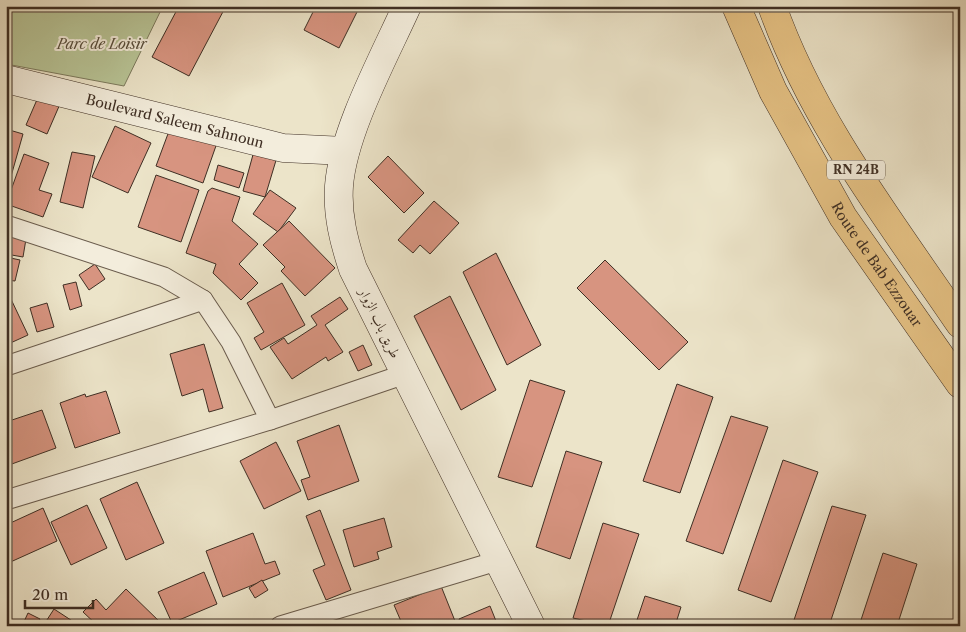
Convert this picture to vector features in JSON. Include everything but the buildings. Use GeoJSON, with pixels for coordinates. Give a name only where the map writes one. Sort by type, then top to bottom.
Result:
{"type":"FeatureCollection","features":[{"type":"Feature","properties":{"kind":"main road","name":"Route de Bab Ezzouar"},"geometry":{"type":"LineString","coordinates":[[736,6],[773,91],[843,217],[960,384]]}},
{"type":"Feature","properties":{"kind":"main road","name":"RN 24B"},"geometry":{"type":"LineString","coordinates":[[772,6],[802,76],[831,133],[960,324]]}},
{"type":"Feature","properties":{"kind":"main road"},"geometry":{"type":"LineString","coordinates":[[843,217],[860,220],[877,216],[884,212]]}},
{"type":"Feature","properties":{"kind":"main road"},"geometry":{"type":"LineString","coordinates":[[877,267],[886,254],[901,249],[909,249]]}},
{"type":"Feature","properties":{"kind":"street","name":"طريق باب الزوار"},"geometry":{"type":"LineString","coordinates":[[407,6],[345,152],[339,185],[339,213],[344,241],[353,269],[531,626]]}},
{"type":"Feature","properties":{"kind":"street","name":"Boulevard Saleem Sahnoun"},"geometry":{"type":"LineString","coordinates":[[6,79],[283,148],[345,152]]}},
{"type":"Feature","properties":{"kind":"street"},"geometry":{"type":"LineString","coordinates":[[6,225],[164,277],[202,300],[231,342],[270,420]]}},
{"type":"Feature","properties":{"kind":"street"},"geometry":{"type":"LineString","coordinates":[[6,366],[202,300]]}},
{"type":"Feature","properties":{"kind":"street"},"geometry":{"type":"LineString","coordinates":[[6,500],[270,420],[405,374]]}},
{"type":"Feature","properties":{"kind":"street"},"geometry":{"type":"LineString","coordinates":[[280,626],[497,561]]}},
{"type":"Feature","properties":{"kind":"green space","name":"Parc de Loisir"},"geometry":{"type":"Polygon","coordinates":[[[6,6],[163,6],[124,86],[6,64],[6,6]]]}}]}
